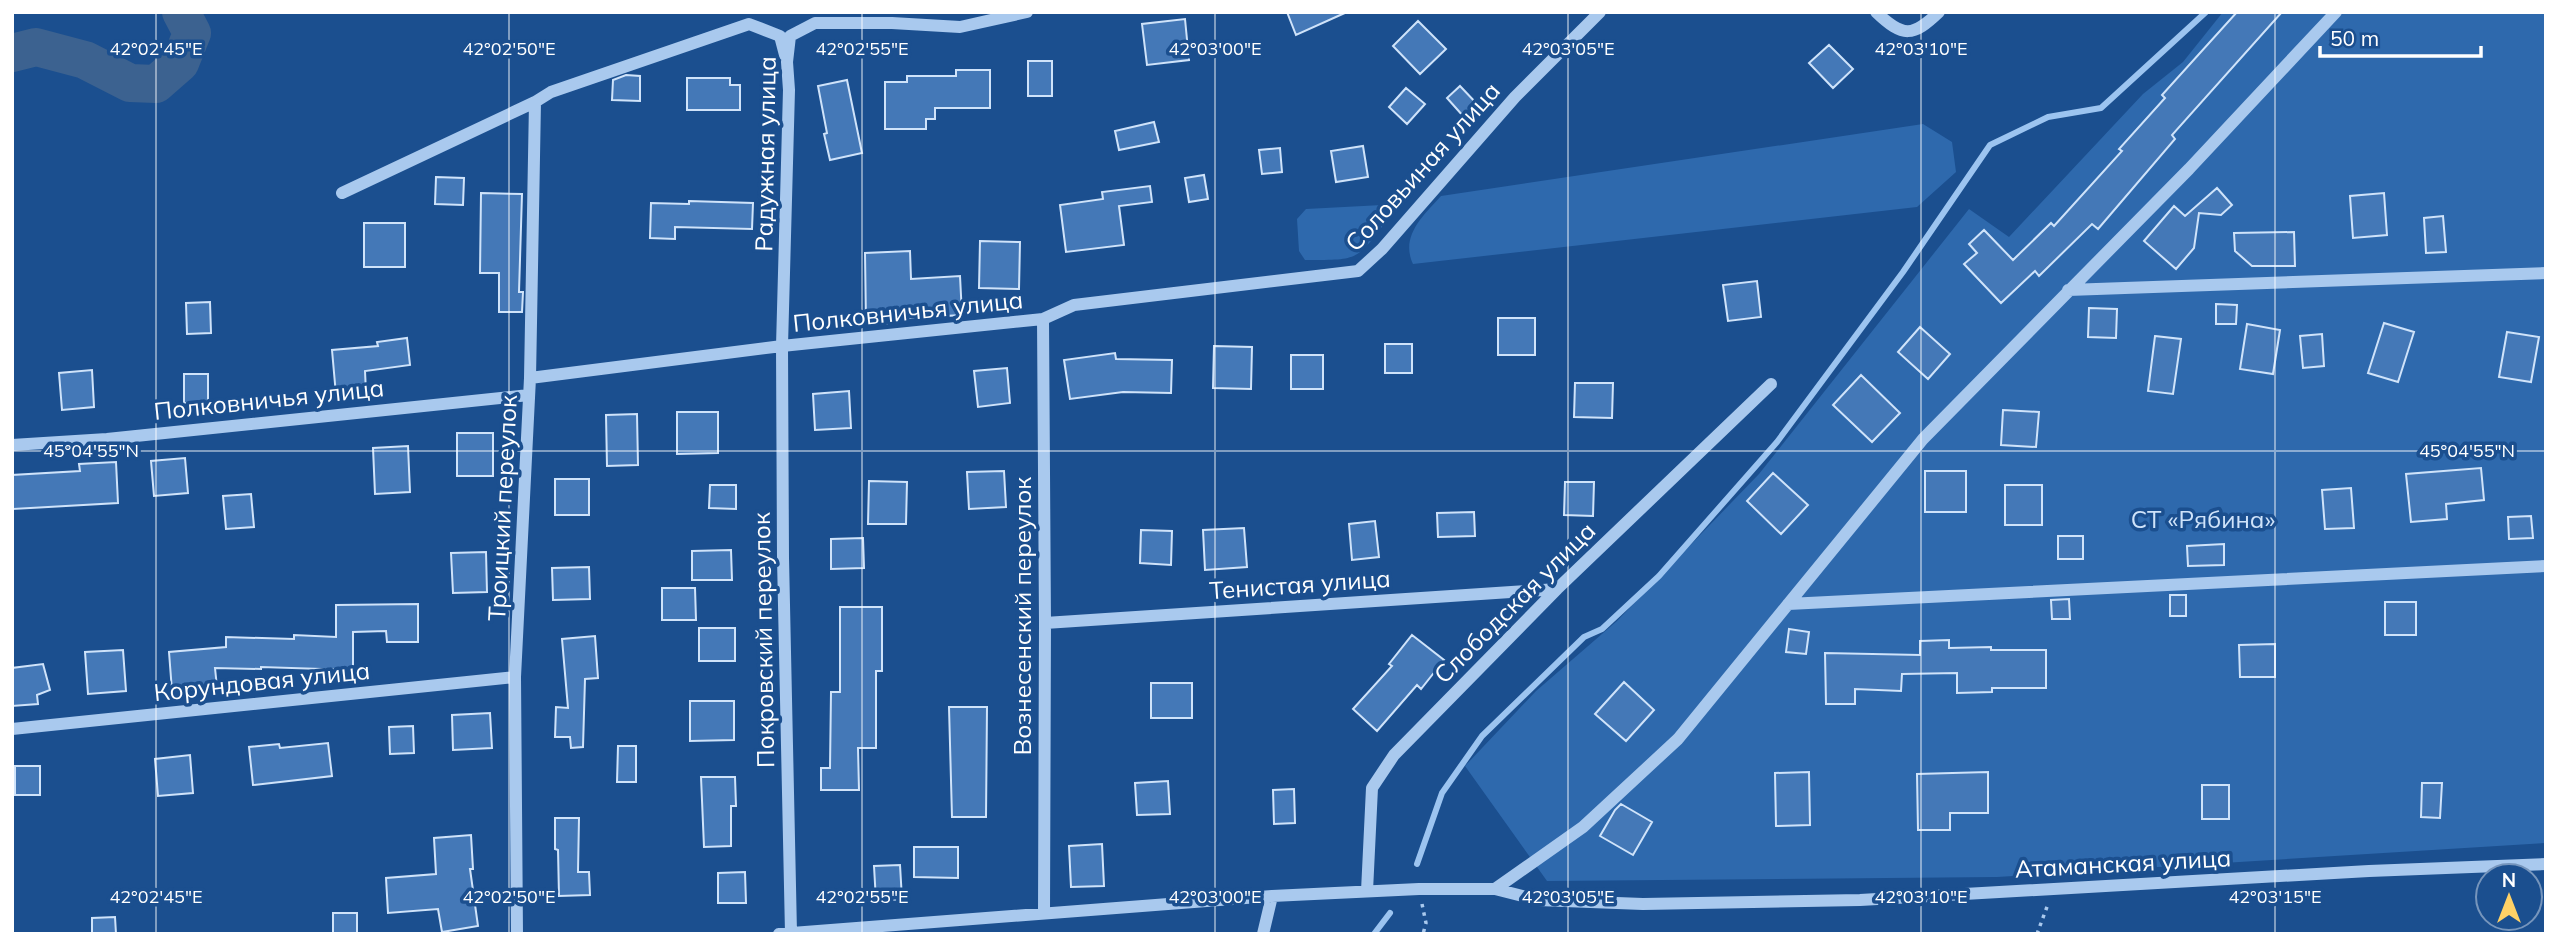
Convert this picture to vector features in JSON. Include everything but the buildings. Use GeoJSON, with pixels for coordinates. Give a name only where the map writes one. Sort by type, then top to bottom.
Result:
{"type":"FeatureCollection","features":[{"type":"Feature","properties":{"kind":"street","name":"Радужная улица"},"geometry":{"type":"LineString","coordinates":[[782,346],[789,90],[787,62],[790,36],[815,23],[892,23],[960,27],[1027,12]]}},
{"type":"Feature","properties":{"kind":"street","name":"Соловьиная улица"},"geometry":{"type":"LineString","coordinates":[[1288,279],[1358,271],[1382,250],[1515,97],[1600,12]]}},
{"type":"Feature","properties":{"kind":"street"},"geometry":{"type":"LineString","coordinates":[[1876,12],[1888,24],[1900,31],[1909,32],[1924,27],[1939,12]]}},
{"type":"Feature","properties":{"kind":"street"},"geometry":{"type":"LineString","coordinates":[[1495,889],[1583,827],[1678,739],[1923,439],[2189,169],[2336,12]]}},
{"type":"Feature","properties":{"kind":"street"},"geometry":{"type":"LineString","coordinates":[[342,193],[551,92],[749,24],[780,36],[787,62]]}},
{"type":"Feature","properties":{"kind":"street","name":"Троицкий переулок"},"geometry":{"type":"LineString","coordinates":[[517,934],[515,677],[530,378],[535,102]]}},
{"type":"Feature","properties":{"kind":"street"},"geometry":{"type":"LineString","coordinates":[[2068,290],[2546,273]]}},
{"type":"Feature","properties":{"kind":"street","name":"Полковничья улица"},"geometry":{"type":"LineString","coordinates":[[530,378],[782,346],[1043,319],[1074,306],[1288,279]]}},
{"type":"Feature","properties":{"kind":"street","name":"Вознесенский переулок"},"geometry":{"type":"LineString","coordinates":[[1043,319],[1044,912]]}},
{"type":"Feature","properties":{"kind":"street","name":"Покровский переулок"},"geometry":{"type":"LineString","coordinates":[[782,346],[785,933]]}},
{"type":"Feature","properties":{"kind":"street","name":"Слободская улица"},"geometry":{"type":"LineString","coordinates":[[1367,891],[1372,788],[1394,755],[1557,589],[1771,384]]}},
{"type":"Feature","properties":{"kind":"street","name":"Полковничья улица"},"geometry":{"type":"LineString","coordinates":[[12,445],[107,439],[529,395]]}},
{"type":"Feature","properties":{"kind":"street"},"geometry":{"type":"LineString","coordinates":[[1788,604],[2546,566]]}},
{"type":"Feature","properties":{"kind":"street","name":"Тенистая улица"},"geometry":{"type":"LineString","coordinates":[[1045,623],[1557,589]]}},
{"type":"Feature","properties":{"kind":"street","name":"Корундовая улица"},"geometry":{"type":"LineString","coordinates":[[12,729],[515,677]]}},
{"type":"Feature","properties":{"kind":"street","name":"Атаманская улица"},"geometry":{"type":"LineString","coordinates":[[1419,889],[1495,889],[1538,900],[1643,904],[1860,900],[2369,871],[2546,864]]}},
{"type":"Feature","properties":{"kind":"street"},"geometry":{"type":"LineString","coordinates":[[785,933],[1272,896],[1419,889]]}},
{"type":"Feature","properties":{"kind":"street"},"geometry":{"type":"LineString","coordinates":[[1263,934],[1272,896]]}},
{"type":"Feature","properties":{"kind":"path"},"geometry":{"type":"LineString","coordinates":[[1419,889],[1426,923],[1423,934]]}},
{"type":"Feature","properties":{"kind":"path"},"geometry":{"type":"LineString","coordinates":[[2034,891],[2048,904],[2037,934]]}},
{"type":"Feature","properties":{"kind":"green space","name":"СТ «Рябина»"},"geometry":{"type":"Polygon","coordinates":[[[2223,12],[2546,12],[2546,843],[1997,877],[1547,881],[1465,766],[1536,691],[1617,621],[1759,474],[1969,209],[2009,237],[2143,94],[2183,62],[2223,12]]]}},
{"type":"Feature","properties":{"kind":"green space"},"geometry":{"type":"Polygon","coordinates":[[[1923,124],[1952,142],[1956,172],[1917,207],[1413,264],[1410,254],[1409,244],[1415,227],[1441,196],[1923,124]]]}},
{"type":"Feature","properties":{"kind":"green space"},"geometry":{"type":"Polygon","coordinates":[[[1382,205],[1389,218],[1369,243],[1355,255],[1337,259],[1305,260],[1299,251],[1297,219],[1306,209],[1382,205]]]}},
{"type":"Feature","properties":{"kind":"waterway"},"geometry":{"type":"LineString","coordinates":[[12,53],[36,47],[85,60],[130,83],[156,84],[180,63],[192,33],[181,12]]}},
{"type":"Feature","properties":{"kind":"waterway"},"geometry":{"type":"LineString","coordinates":[[1417,864],[1442,793],[1482,736],[1584,637],[1602,629],[1659,576],[1777,442],[1903,272],[1990,145],[2048,117],[2101,108],[2206,12]]}},
{"type":"Feature","properties":{"kind":"waterway"},"geometry":{"type":"LineString","coordinates":[[1374,934],[1390,913]]}}]}
